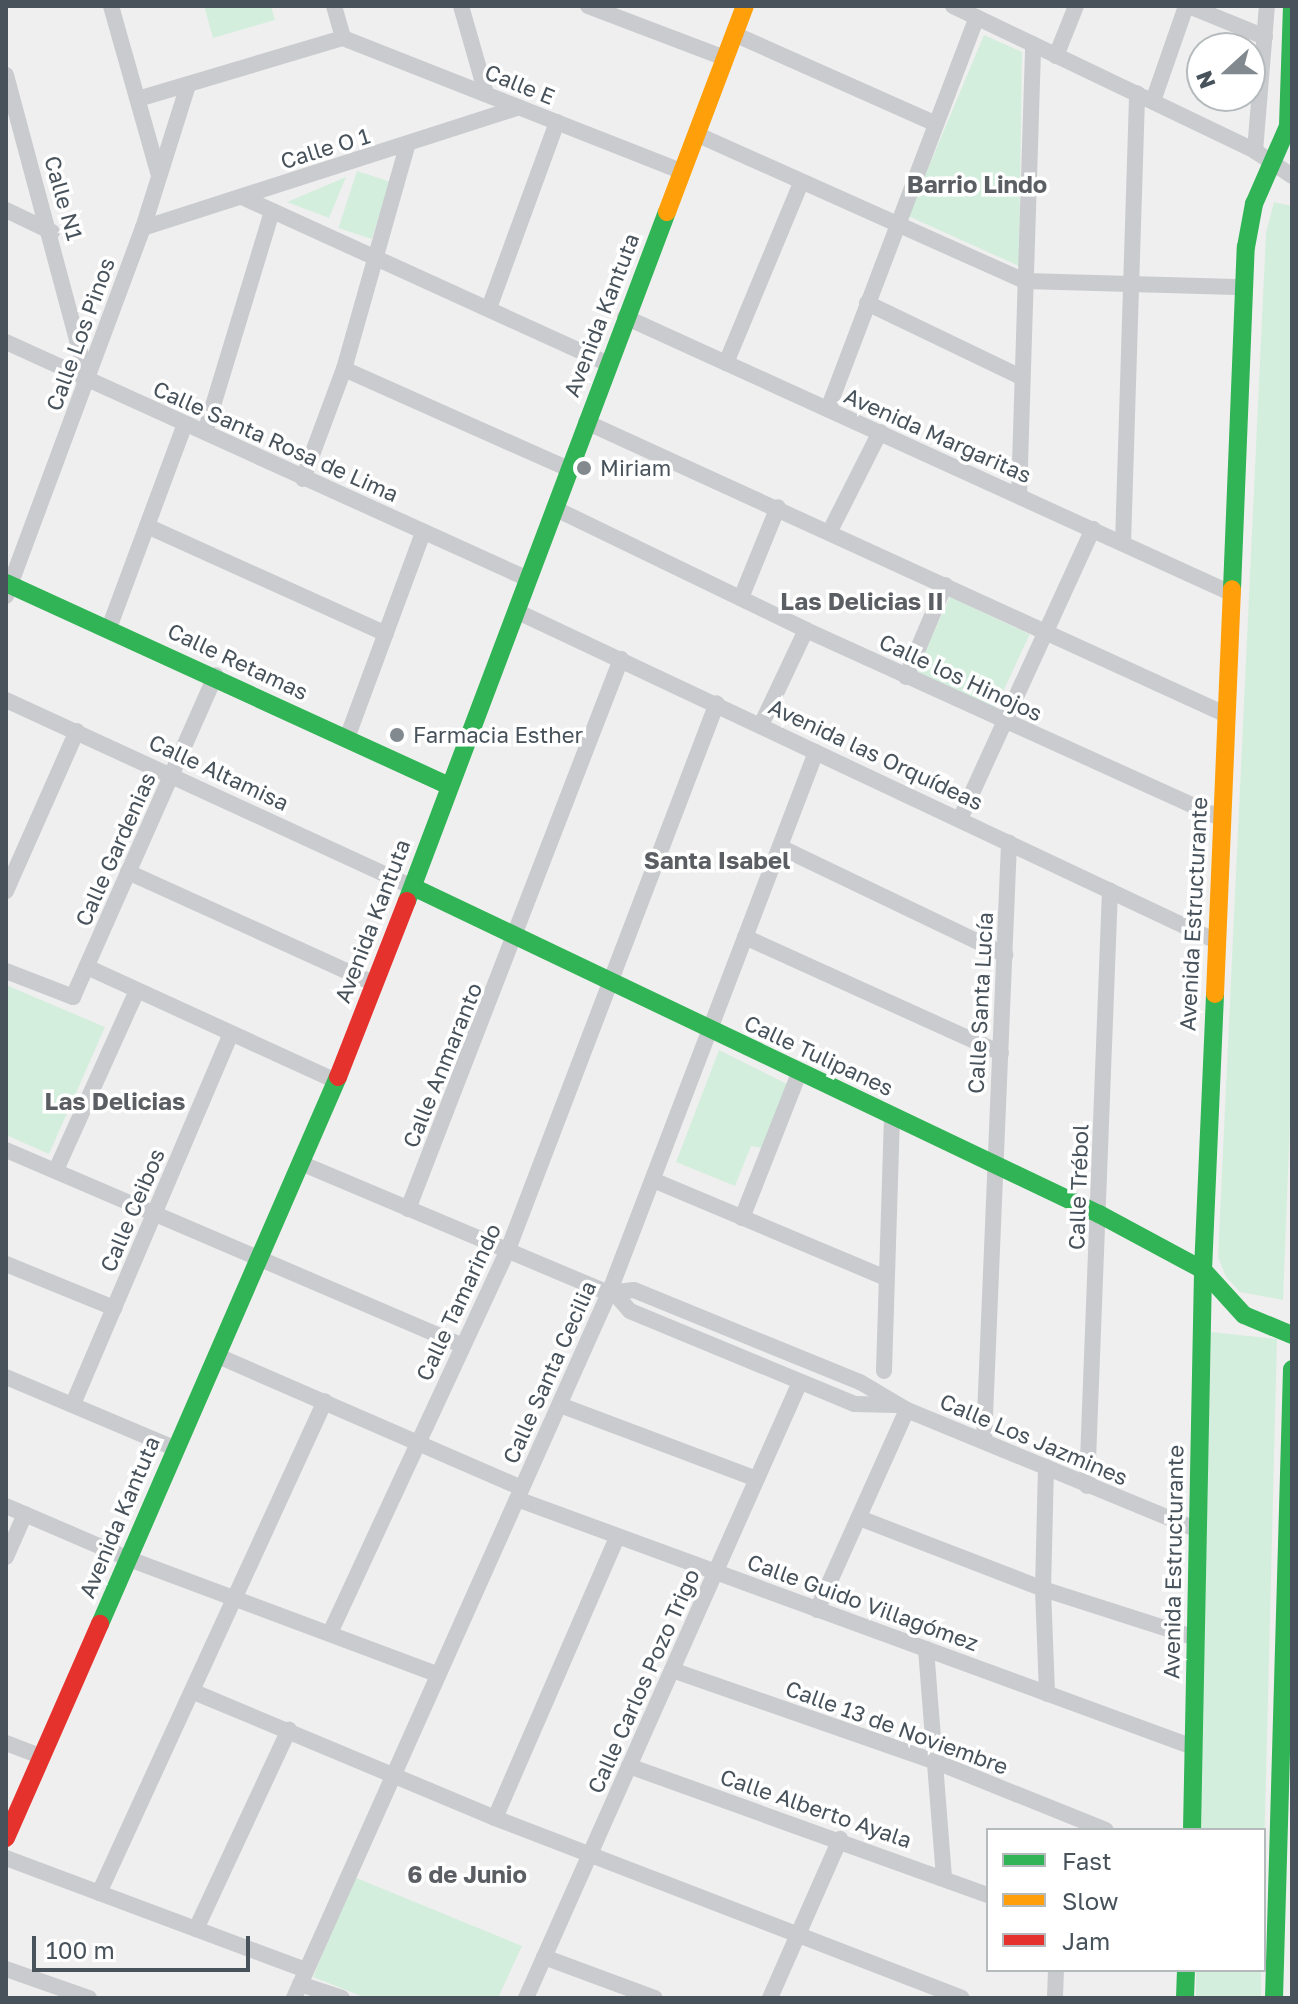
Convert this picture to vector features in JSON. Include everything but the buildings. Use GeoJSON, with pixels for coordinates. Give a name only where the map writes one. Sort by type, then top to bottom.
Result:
{"type":"FeatureCollection","features":[{"type":"Feature","properties":{"kind":"street"},"geometry":{"type":"LineString","coordinates":[[111,6],[158,173]]}},
{"type":"Feature","properties":{"kind":"street"},"geometry":{"type":"LineString","coordinates":[[138,99],[343,38],[334,6]]}},
{"type":"Feature","properties":{"kind":"street"},"geometry":{"type":"LineString","coordinates":[[461,6],[486,93]]}},
{"type":"Feature","properties":{"kind":"street"},"geometry":{"type":"LineString","coordinates":[[588,6],[610,10],[725,58]]}},
{"type":"Feature","properties":{"kind":"street","name":"Avenida Kantuta"},"geometry":{"type":"LineString","coordinates":[[6,1838],[129,1559],[174,1448],[303,1164],[413,887],[448,785],[556,509],[607,363],[745,6]]}},
{"type":"Feature","properties":{"kind":"street"},"geometry":{"type":"LineString","coordinates":[[953,6],[973,12],[1056,56],[1255,151],[1272,166],[1292,176]]}},
{"type":"Feature","properties":{"kind":"street"},"geometry":{"type":"LineString","coordinates":[[1056,56],[1076,6]]}},
{"type":"Feature","properties":{"kind":"street"},"geometry":{"type":"LineString","coordinates":[[1153,101],[1187,6],[1252,32]]}},
{"type":"Feature","properties":{"kind":"street"},"geometry":{"type":"LineString","coordinates":[[1265,32],[1267,6]]}},
{"type":"Feature","properties":{"kind":"street","name":"Avenida Estructurante"},"geometry":{"type":"LineString","coordinates":[[1192,1828],[1203,1270],[1245,287],[1254,204],[1288,126],[1292,8]]}},
{"type":"Feature","properties":{"kind":"street"},"geometry":{"type":"LineString","coordinates":[[828,409],[936,124],[973,12]]}},
{"type":"Feature","properties":{"kind":"street"},"geometry":{"type":"LineString","coordinates":[[734,34],[936,124]]}},
{"type":"Feature","properties":{"kind":"street","name":"Calle E"},"geometry":{"type":"LineString","coordinates":[[343,38],[681,171]]}},
{"type":"Feature","properties":{"kind":"street"},"geometry":{"type":"LineString","coordinates":[[1019,496],[1033,44]]}},
{"type":"Feature","properties":{"kind":"street","name":"Calle N1"},"geometry":{"type":"LineString","coordinates":[[6,75],[52,232],[87,380]]}},
{"type":"Feature","properties":{"kind":"street","name":"Calle Los Pinos"},"geometry":{"type":"LineString","coordinates":[[7,588],[143,228],[188,85]]}},
{"type":"Feature","properties":{"kind":"street"},"geometry":{"type":"LineString","coordinates":[[1123,543],[1137,93]]}},
{"type":"Feature","properties":{"kind":"street","name":"Calle O 1"},"geometry":{"type":"LineString","coordinates":[[143,228],[407,146],[519,107]]}},
{"type":"Feature","properties":{"kind":"street"},"geometry":{"type":"LineString","coordinates":[[1255,151],[1258,112]]}},
{"type":"Feature","properties":{"kind":"street"},"geometry":{"type":"LineString","coordinates":[[489,308],[557,122]]}},
{"type":"Feature","properties":{"kind":"street"},"geometry":{"type":"LineString","coordinates":[[696,134],[1025,281],[1245,287]]}},
{"type":"Feature","properties":{"kind":"street"},"geometry":{"type":"LineString","coordinates":[[303,479],[344,369],[407,146]]}},
{"type":"Feature","properties":{"kind":"street"},"geometry":{"type":"LineString","coordinates":[[726,363],[801,183]]}},
{"type":"Feature","properties":{"kind":"street"},"geometry":{"type":"LineString","coordinates":[[242,197],[607,363]]}},
{"type":"Feature","properties":{"kind":"street"},"geometry":{"type":"LineString","coordinates":[[6,210],[52,232]]}},
{"type":"Feature","properties":{"kind":"street"},"geometry":{"type":"LineString","coordinates":[[205,432],[272,211]]}},
{"type":"Feature","properties":{"kind":"street"},"geometry":{"type":"LineString","coordinates":[[867,303],[1021,377]]}},
{"type":"Feature","properties":{"kind":"street","name":"Avenida Margaritas"},"geometry":{"type":"LineString","coordinates":[[625,317],[1233,594]]}},
{"type":"Feature","properties":{"kind":"street","name":"Calle Santa Rosa de Lima"},"geometry":{"type":"LineString","coordinates":[[6,342],[528,579]]}},
{"type":"Feature","properties":{"kind":"street"},"geometry":{"type":"LineString","coordinates":[[344,369],[569,469]]}},
{"type":"Feature","properties":{"kind":"street"},"geometry":{"type":"LineString","coordinates":[[586,422],[778,507],[1045,634],[1227,715]]}},
{"type":"Feature","properties":{"kind":"street"},"geometry":{"type":"LineString","coordinates":[[109,628],[185,424]]}},
{"type":"Feature","properties":{"kind":"street"},"geometry":{"type":"LineString","coordinates":[[830,531],[880,432]]}},
{"type":"Feature","properties":{"kind":"street"},"geometry":{"type":"LineString","coordinates":[[741,598],[778,507]]}},
{"type":"Feature","properties":{"kind":"street","name":"Calle los Hinojos"},"geometry":{"type":"LineString","coordinates":[[556,509],[906,677],[1221,818]]}},
{"type":"Feature","properties":{"kind":"street"},"geometry":{"type":"LineString","coordinates":[[147,526],[386,634]]}},
{"type":"Feature","properties":{"kind":"street"},"geometry":{"type":"LineString","coordinates":[[961,817],[1093,529]]}},
{"type":"Feature","properties":{"kind":"street"},"geometry":{"type":"LineString","coordinates":[[347,738],[423,532]]}},
{"type":"Feature","properties":{"kind":"street"},"geometry":{"type":"LineString","coordinates":[[906,677],[945,585]]}},
{"type":"Feature","properties":{"kind":"street","name":"Calle Retamas"},"geometry":{"type":"LineString","coordinates":[[7,588],[216,675],[448,785]]}},
{"type":"Feature","properties":{"kind":"street","name":"Avenida las Orquídeas"},"geometry":{"type":"LineString","coordinates":[[516,611],[961,817],[1216,941]]}},
{"type":"Feature","properties":{"kind":"street"},"geometry":{"type":"LineString","coordinates":[[761,725],[806,630]]}},
{"type":"Feature","properties":{"kind":"street","name":"Calle Anmaranto"},"geometry":{"type":"LineString","coordinates":[[408,1209],[516,938],[621,659]]}},
{"type":"Feature","properties":{"kind":"street","name":"Calle Gardenias"},"geometry":{"type":"LineString","coordinates":[[6,971],[73,997],[216,675]]}},
{"type":"Feature","properties":{"kind":"street","name":"Calle Altamisa"},"geometry":{"type":"LineString","coordinates":[[6,700],[172,773],[413,887]]}},
{"type":"Feature","properties":{"kind":"street","name":"Calle Tamarindo"},"geometry":{"type":"LineString","coordinates":[[330,1633],[509,1247],[717,703]]}},
{"type":"Feature","properties":{"kind":"street"},"geometry":{"type":"LineString","coordinates":[[6,891],[77,731]]}},
{"type":"Feature","properties":{"kind":"street","name":"Calle Santa Cecilia"},"geometry":{"type":"LineString","coordinates":[[300,1984],[437,1674],[612,1294],[816,752]]}},
{"type":"Feature","properties":{"kind":"street","name":"Calle Santa Lucía"},"geometry":{"type":"LineString","coordinates":[[984,1440],[1009,843]]}},
{"type":"Feature","properties":{"kind":"street"},"geometry":{"type":"LineString","coordinates":[[780,847],[1005,955]]}},
{"type":"Feature","properties":{"kind":"street"},"geometry":{"type":"LineString","coordinates":[[128,872],[373,983]]}},
{"type":"Feature","properties":{"kind":"street","name":"Calle Tulipanes"},"geometry":{"type":"LineString","coordinates":[[413,887],[1099,1214],[1203,1270],[1244,1315],[1292,1335]]}},
{"type":"Feature","properties":{"kind":"street","name":"Calle Trébol"},"geometry":{"type":"LineString","coordinates":[[1087,1486],[1110,890]]}},
{"type":"Feature","properties":{"kind":"street"},"geometry":{"type":"LineString","coordinates":[[745,937],[1001,1053]]}},
{"type":"Feature","properties":{"kind":"street"},"geometry":{"type":"LineString","coordinates":[[87,967],[336,1081]]}},
{"type":"Feature","properties":{"kind":"street"},"geometry":{"type":"LineString","coordinates":[[56,1170],[137,991]]}},
{"type":"Feature","properties":{"kind":"street","name":"Calle Ceibos"},"geometry":{"type":"LineString","coordinates":[[73,1404],[231,1034]]}},
{"type":"Feature","properties":{"kind":"street"},"geometry":{"type":"LineString","coordinates":[[742,1218],[799,1073]]}},
{"type":"Feature","properties":{"kind":"street"},"geometry":{"type":"LineString","coordinates":[[884,1371],[892,1116]]}},
{"type":"Feature","properties":{"kind":"street"},"geometry":{"type":"LineString","coordinates":[[6,1150],[461,1345]]}},
{"type":"Feature","properties":{"kind":"street","name":"Calle Los Jazmines"},"geometry":{"type":"LineString","coordinates":[[303,1164],[408,1209],[509,1247],[612,1294],[626,1309],[800,1382],[855,1404],[903,1407]]}},
{"type":"Feature","properties":{"kind":"street"},"geometry":{"type":"LineString","coordinates":[[653,1180],[886,1278]]}},
{"type":"Feature","properties":{"kind":"street"},"geometry":{"type":"LineString","coordinates":[[6,1264],[114,1308]]}},
{"type":"Feature","properties":{"kind":"street","name":"Calle Los Jazmines"},"geometry":{"type":"LineString","coordinates":[[612,1294],[634,1290],[860,1382],[903,1407],[1198,1530]]}},
{"type":"Feature","properties":{"kind":"street","name":"Calle Guido Villagómez"},"geometry":{"type":"LineString","coordinates":[[218,1356],[420,1440],[519,1494],[617,1537],[1193,1747]]}},
{"type":"Feature","properties":{"kind":"street"},"geometry":{"type":"LineString","coordinates":[[1274,1998],[1285,1885],[1292,1369]]}},
{"type":"Feature","properties":{"kind":"street"},"geometry":{"type":"LineString","coordinates":[[6,1377],[174,1448]]}},
{"type":"Feature","properties":{"kind":"street","name":"Calle Carlos Pozo Trigo"},"geometry":{"type":"LineString","coordinates":[[526,1998],[800,1382]]}},
{"type":"Feature","properties":{"kind":"street"},"geometry":{"type":"LineString","coordinates":[[99,1893],[194,1692],[234,1595],[325,1401]]}},
{"type":"Feature","properties":{"kind":"street"},"geometry":{"type":"LineString","coordinates":[[560,1405],[757,1479]]}},
{"type":"Feature","properties":{"kind":"street"},"geometry":{"type":"LineString","coordinates":[[817,1610],[862,1519],[903,1407]]}},
{"type":"Feature","properties":{"kind":"street"},"geometry":{"type":"LineString","coordinates":[[1046,1467],[1043,1589],[1047,1694]]}},
{"type":"Feature","properties":{"kind":"street"},"geometry":{"type":"LineString","coordinates":[[6,1506],[129,1559],[234,1595],[437,1674]]}},
{"type":"Feature","properties":{"kind":"street"},"geometry":{"type":"LineString","coordinates":[[6,1557],[25,1514]]}},
{"type":"Feature","properties":{"kind":"street"},"geometry":{"type":"LineString","coordinates":[[862,1519],[1043,1589],[1196,1638]]}},
{"type":"Feature","properties":{"kind":"street"},"geometry":{"type":"LineString","coordinates":[[495,1818],[617,1537]]}},
{"type":"Feature","properties":{"kind":"street"},"geometry":{"type":"LineString","coordinates":[[926,1649],[944,1877]]}},
{"type":"Feature","properties":{"kind":"street","name":"Calle 13 de Noviembre"},"geometry":{"type":"LineString","coordinates":[[672,1670],[934,1761],[1101,1828]]}},
{"type":"Feature","properties":{"kind":"street"},"geometry":{"type":"LineString","coordinates":[[194,1692],[495,1818],[962,1998]]}},
{"type":"Feature","properties":{"kind":"street"},"geometry":{"type":"LineString","coordinates":[[196,1929],[289,1730]]}},
{"type":"Feature","properties":{"kind":"street"},"geometry":{"type":"LineString","coordinates":[[6,1743],[40,1756]]}},
{"type":"Feature","properties":{"kind":"street","name":"Calle Alberto Ayala"},"geometry":{"type":"LineString","coordinates":[[629,1766],[840,1839],[986,1894]]}},
{"type":"Feature","properties":{"kind":"street"},"geometry":{"type":"LineString","coordinates":[[770,1998],[840,1839]]}},
{"type":"Feature","properties":{"kind":"street"},"geometry":{"type":"LineString","coordinates":[[6,1858],[196,1929],[300,1984],[342,1998]]}},
{"type":"Feature","properties":{"kind":"street"},"geometry":{"type":"LineString","coordinates":[[544,1957],[655,1998]]}},
{"type":"Feature","properties":{"kind":"street"},"geometry":{"type":"LineString","coordinates":[[6,1969],[89,1998]]}},
{"type":"Feature","properties":{"kind":"street"},"geometry":{"type":"LineString","coordinates":[[1055,1998],[1056,1972]]}},
{"type":"Feature","properties":{"kind":"street"},"geometry":{"type":"LineString","coordinates":[[1185,1998],[1186,1972]]}},
{"type":"Feature","properties":{"kind":"green space"},"geometry":{"type":"Polygon","coordinates":[[[204,6],[271,6],[275,20],[213,38],[204,6]]]}},
{"type":"Feature","properties":{"kind":"green space"},"geometry":{"type":"Polygon","coordinates":[[[984,35],[1022,52],[1019,266],[908,216],[984,35]]]}},
{"type":"Feature","properties":{"kind":"green space"},"geometry":{"type":"Polygon","coordinates":[[[357,171],[390,182],[372,239],[338,228],[357,171]]]}},
{"type":"Feature","properties":{"kind":"green space"},"geometry":{"type":"Polygon","coordinates":[[[346,177],[329,218],[287,202],[346,177]]]}},
{"type":"Feature","properties":{"kind":"green space"},"geometry":{"type":"Polygon","coordinates":[[[1274,202],[1292,206],[1292,1073],[1283,1300],[1240,1292],[1226,1277],[1218,1257],[1266,233],[1274,202]]]}},
{"type":"Feature","properties":{"kind":"green space"},"geometry":{"type":"Polygon","coordinates":[[[950,597],[1030,634],[995,709],[915,671],[950,597]]]}},
{"type":"Feature","properties":{"kind":"green space"},"geometry":{"type":"Polygon","coordinates":[[[6,985],[105,1027],[49,1154],[6,1135],[6,985]]]}},
{"type":"Feature","properties":{"kind":"green space"},"geometry":{"type":"Polygon","coordinates":[[[719,1050],[787,1084],[768,1149],[751,1146],[735,1186],[676,1162],[719,1050]]]}},
{"type":"Feature","properties":{"kind":"green space"},"geometry":{"type":"Polygon","coordinates":[[[1211,1332],[1277,1339],[1265,1828],[1200,1828],[1211,1332]]]}},
{"type":"Feature","properties":{"kind":"green space"},"geometry":{"type":"Polygon","coordinates":[[[354,1877],[522,1946],[498,1998],[366,1998],[313,1977],[354,1877]]]}},
{"type":"Feature","properties":{"kind":"green space"},"geometry":{"type":"Polygon","coordinates":[[[1196,1972],[1261,1972],[1261,1998],[1196,1998],[1196,1972]]]}},
{"type":"Feature","properties":{"kind":"traffic: fast"},"geometry":{"type":"LineString","coordinates":[[1232,589],[1246,247],[1254,204],[1288,126],[1292,8]]}},
{"type":"Feature","properties":{"kind":"traffic: fast"},"geometry":{"type":"LineString","coordinates":[[407,901],[667,212]]}},
{"type":"Feature","properties":{"kind":"traffic: fast"},"geometry":{"type":"LineString","coordinates":[[6,583],[448,785]]}},
{"type":"Feature","properties":{"kind":"traffic: fast"},"geometry":{"type":"LineString","coordinates":[[413,887],[1099,1214],[1203,1270],[1244,1315],[1292,1335]]}},
{"type":"Feature","properties":{"kind":"traffic: fast"},"geometry":{"type":"LineString","coordinates":[[1192,1828],[1203,1270],[1215,994]]}},
{"type":"Feature","properties":{"kind":"traffic: fast"},"geometry":{"type":"LineString","coordinates":[[100,1624],[338,1077]]}},
{"type":"Feature","properties":{"kind":"traffic: fast"},"geometry":{"type":"LineString","coordinates":[[1274,1998],[1292,1369]]}},
{"type":"Feature","properties":{"kind":"traffic: fast"},"geometry":{"type":"LineString","coordinates":[[1185,1998],[1186,1972]]}},
{"type":"Feature","properties":{"kind":"traffic: slow"},"geometry":{"type":"LineString","coordinates":[[667,212],[745,6]]}},
{"type":"Feature","properties":{"kind":"traffic: slow"},"geometry":{"type":"LineString","coordinates":[[1215,994],[1232,589]]}},
{"type":"Feature","properties":{"kind":"traffic: jam"},"geometry":{"type":"LineString","coordinates":[[338,1077],[407,901]]}},
{"type":"Feature","properties":{"kind":"traffic: jam"},"geometry":{"type":"LineString","coordinates":[[6,1838],[100,1624]]}},
{"type":"Feature","properties":{"kind":"place","name":"Miriam"},"geometry":{"type":"Point","coordinates":[584,468]}},
{"type":"Feature","properties":{"kind":"place","name":"Farmacia Esther"},"geometry":{"type":"Point","coordinates":[397,735]}},
{"type":"Feature","properties":{"kind":"district","name":"Barrio Lindo"},"geometry":{"type":"Point","coordinates":[977,184]}},
{"type":"Feature","properties":{"kind":"district","name":"Las Delicias II"},"geometry":{"type":"Point","coordinates":[862,601]}},
{"type":"Feature","properties":{"kind":"district","name":"Santa Isabel"},"geometry":{"type":"Point","coordinates":[717,860]}},
{"type":"Feature","properties":{"kind":"district","name":"Las Delicias"},"geometry":{"type":"Point","coordinates":[115,1101]}},
{"type":"Feature","properties":{"kind":"district","name":"6 de Junio"},"geometry":{"type":"Point","coordinates":[467,1874]}}]}
